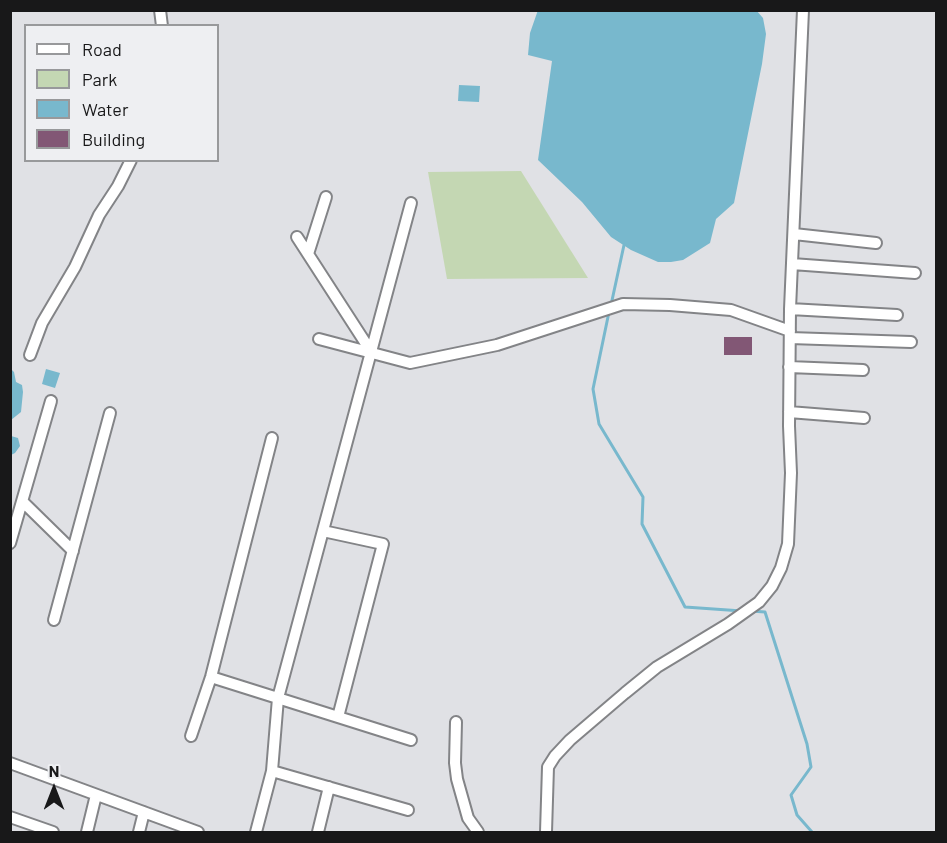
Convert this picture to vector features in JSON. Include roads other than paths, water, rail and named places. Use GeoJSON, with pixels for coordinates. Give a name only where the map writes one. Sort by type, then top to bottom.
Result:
{"type":"FeatureCollection","features":[{"type":"Feature","properties":{"kind":"street"},"geometry":{"type":"LineString","coordinates":[[546,832],[548,767],[555,756],[570,740],[657,668],[759,602],[772,586],[781,568],[788,544],[791,473],[790,309],[803,10]]}},
{"type":"Feature","properties":{"kind":"street"},"geometry":{"type":"LineString","coordinates":[[30,355],[42,323],[75,267],[99,215],[130,162]]}},
{"type":"Feature","properties":{"kind":"street"},"geometry":{"type":"LineString","coordinates":[[308,254],[326,197]]}},
{"type":"Feature","properties":{"kind":"street"},"geometry":{"type":"LineString","coordinates":[[256,832],[272,771],[278,698],[411,203]]}},
{"type":"Feature","properties":{"kind":"street"},"geometry":{"type":"LineString","coordinates":[[794,234],[876,243]]}},
{"type":"Feature","properties":{"kind":"street"},"geometry":{"type":"LineString","coordinates":[[297,237],[372,353]]}},
{"type":"Feature","properties":{"kind":"street"},"geometry":{"type":"LineString","coordinates":[[792,264],[915,273]]}},
{"type":"Feature","properties":{"kind":"street"},"geometry":{"type":"LineString","coordinates":[[319,339],[410,363],[496,345],[623,304],[731,310],[790,334],[910,342]]}},
{"type":"Feature","properties":{"kind":"street"},"geometry":{"type":"LineString","coordinates":[[790,309],[897,315]]}},
{"type":"Feature","properties":{"kind":"street"},"geometry":{"type":"LineString","coordinates":[[789,367],[863,370]]}},
{"type":"Feature","properties":{"kind":"street"},"geometry":{"type":"LineString","coordinates":[[10,543],[51,401]]}},
{"type":"Feature","properties":{"kind":"street"},"geometry":{"type":"LineString","coordinates":[[789,412],[864,418]]}},
{"type":"Feature","properties":{"kind":"street"},"geometry":{"type":"LineString","coordinates":[[54,620],[110,414]]}},
{"type":"Feature","properties":{"kind":"street"},"geometry":{"type":"LineString","coordinates":[[192,736],[211,677],[272,438]]}},
{"type":"Feature","properties":{"kind":"street"},"geometry":{"type":"LineString","coordinates":[[22,501],[73,551]]}},
{"type":"Feature","properties":{"kind":"street"},"geometry":{"type":"LineString","coordinates":[[323,531],[383,544],[338,717]]}},
{"type":"Feature","properties":{"kind":"street"},"geometry":{"type":"LineString","coordinates":[[211,677],[411,740]]}},
{"type":"Feature","properties":{"kind":"street"},"geometry":{"type":"LineString","coordinates":[[456,722],[456,779],[468,818],[478,832]]}},
{"type":"Feature","properties":{"kind":"street"},"geometry":{"type":"LineString","coordinates":[[10,763],[198,832]]}},
{"type":"Feature","properties":{"kind":"street"},"geometry":{"type":"LineString","coordinates":[[272,771],[408,810]]}},
{"type":"Feature","properties":{"kind":"street"},"geometry":{"type":"LineString","coordinates":[[318,832],[329,787]]}},
{"type":"Feature","properties":{"kind":"street"},"geometry":{"type":"LineString","coordinates":[[87,832],[96,795]]}},
{"type":"Feature","properties":{"kind":"street"},"geometry":{"type":"LineString","coordinates":[[139,832],[144,812]]}},
{"type":"Feature","properties":{"kind":"street"},"geometry":{"type":"LineString","coordinates":[[10,818],[53,832]]}},
{"type":"Feature","properties":{"kind":"water"},"geometry":{"type":"Polygon","coordinates":[[[538,10],[756,10],[763,18],[766,34],[762,64],[734,203],[716,219],[710,243],[683,260],[671,262],[658,262],[631,250],[611,237],[582,202],[538,160],[552,61],[528,55],[530,33],[538,10]]]}},
{"type":"Feature","properties":{"kind":"water"},"geometry":{"type":"Polygon","coordinates":[[[459,85],[480,86],[479,102],[458,101],[459,85]]]}},
{"type":"Feature","properties":{"kind":"water"},"geometry":{"type":"Polygon","coordinates":[[[11,369],[16,382],[22,385],[23,392],[21,412],[11,420],[11,369]]]}},
{"type":"Feature","properties":{"kind":"water"},"geometry":{"type":"Polygon","coordinates":[[[46,369],[60,373],[55,388],[42,384],[46,369]]]}},
{"type":"Feature","properties":{"kind":"water"},"geometry":{"type":"Polygon","coordinates":[[[11,436],[18,438],[20,446],[11,455],[11,436]]]}},
{"type":"Feature","properties":{"kind":"waterway"},"geometry":{"type":"LineString","coordinates":[[611,305],[624,245]]}},
{"type":"Feature","properties":{"kind":"waterway"},"geometry":{"type":"LineString","coordinates":[[609,312],[593,389],[599,424],[643,497],[642,524],[685,607],[742,611]]}},
{"type":"Feature","properties":{"kind":"waterway"},"geometry":{"type":"LineString","coordinates":[[751,611],[765,612],[807,744],[811,767],[791,795],[797,815],[812,832]]}}]}
